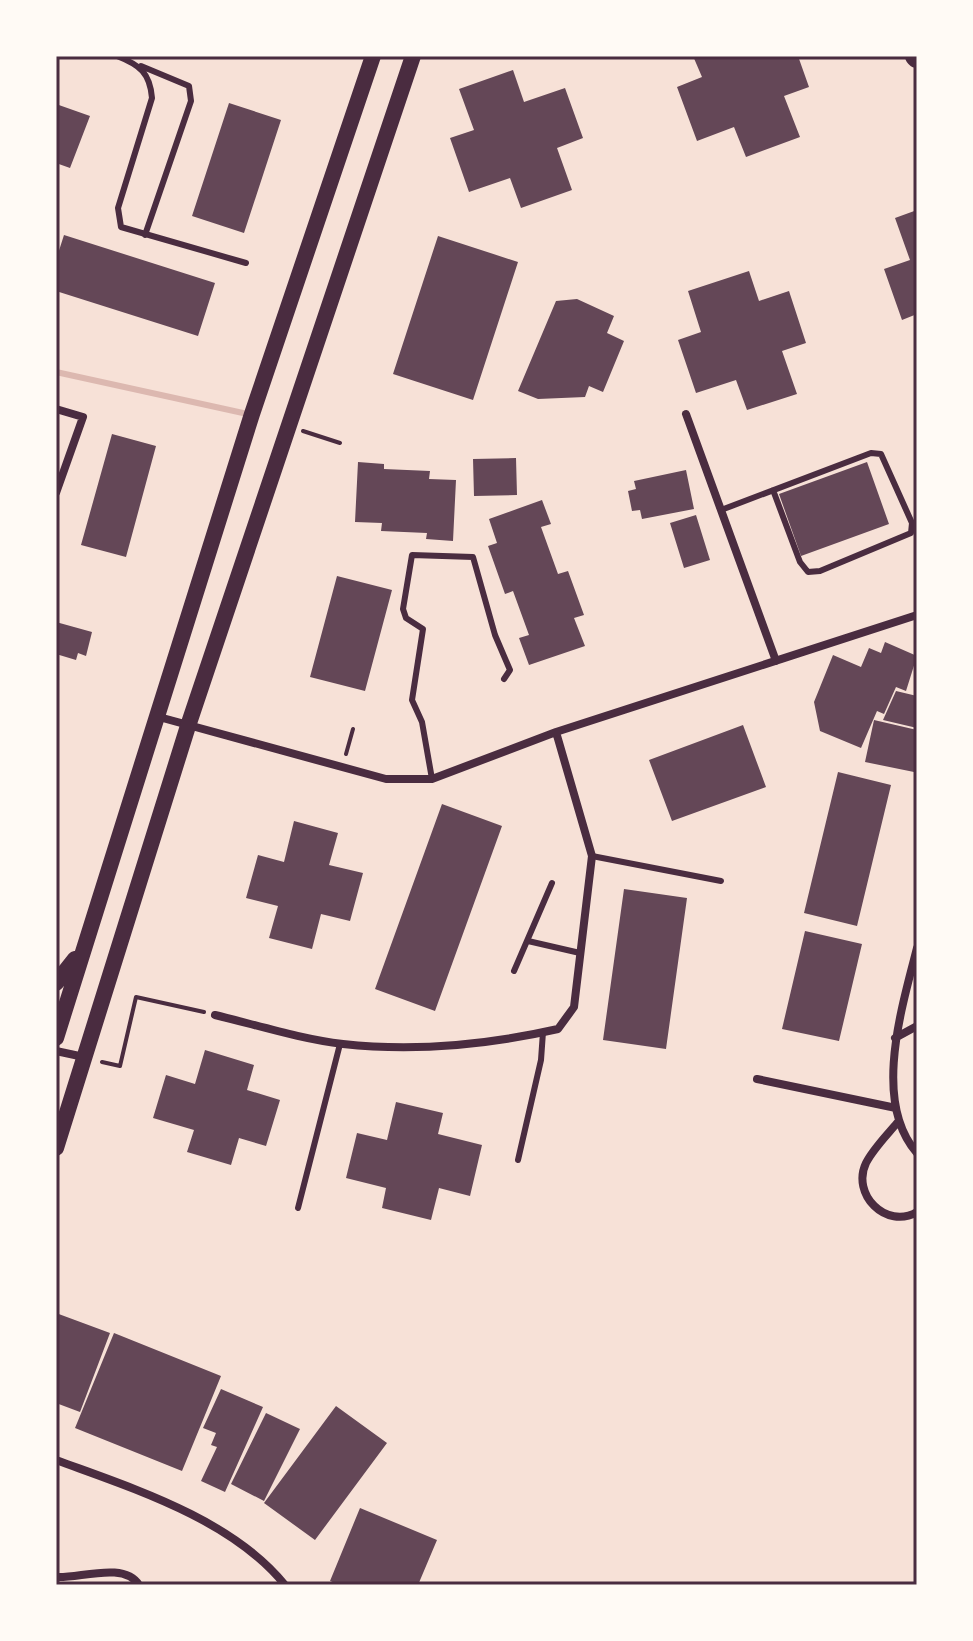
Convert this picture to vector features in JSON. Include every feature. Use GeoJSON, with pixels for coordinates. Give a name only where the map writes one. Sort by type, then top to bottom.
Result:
{"type":"FeatureCollection","features":[{"type":"Feature","properties":{"kind":"main road"},"geometry":{"type":"LineString","coordinates":[[56,1038],[252,414],[373,56]]}},
{"type":"Feature","properties":{"kind":"main road"},"geometry":{"type":"LineString","coordinates":[[56,1148],[188,726],[413,56]]}},
{"type":"Feature","properties":{"kind":"main road"},"geometry":{"type":"LineString","coordinates":[[56,983],[64,976],[90,935]]}},
{"type":"Feature","properties":{"kind":"street"},"geometry":{"type":"LineString","coordinates":[[56,409],[83,417],[56,493]]}},
{"type":"Feature","properties":{"kind":"street"},"geometry":{"type":"LineString","coordinates":[[686,414],[776,661]]}},
{"type":"Feature","properties":{"kind":"street"},"geometry":{"type":"LineString","coordinates":[[159,717],[386,779],[432,779],[556,732],[917,615]]}},
{"type":"Feature","properties":{"kind":"street"},"geometry":{"type":"LineString","coordinates":[[215,1015],[340,1044],[423,1048],[510,1041],[558,1029],[574,1007],[592,856],[556,732]]}},
{"type":"Feature","properties":{"kind":"street"},"geometry":{"type":"LineString","coordinates":[[917,948],[895,1038],[897,1123],[917,1153]]}},
{"type":"Feature","properties":{"kind":"street"},"geometry":{"type":"LineString","coordinates":[[895,1038],[917,1026]]}},
{"type":"Feature","properties":{"kind":"street"},"geometry":{"type":"LineString","coordinates":[[56,1051],[84,1057]]}},
{"type":"Feature","properties":{"kind":"street"},"geometry":{"type":"LineString","coordinates":[[757,1079],[896,1108]]}},
{"type":"Feature","properties":{"kind":"street"},"geometry":{"type":"LineString","coordinates":[[897,1123],[865,1165],[865,1187],[871,1203],[881,1214],[894,1218],[917,1212]]}},
{"type":"Feature","properties":{"kind":"street"},"geometry":{"type":"LineString","coordinates":[[56,1460],[164,1500],[222,1531],[285,1585]]}},
{"type":"Feature","properties":{"kind":"street"},"geometry":{"type":"LineString","coordinates":[[56,1577],[108,1574],[128,1576],[139,1585]]}},
{"type":"Feature","properties":{"kind":"lane"},"geometry":{"type":"LineString","coordinates":[[117,56],[189,86],[191,101],[145,235]]}},
{"type":"Feature","properties":{"kind":"lane"},"geometry":{"type":"LineString","coordinates":[[140,65],[151,84],[152,98],[118,208],[121,227],[246,263]]}},
{"type":"Feature","properties":{"kind":"lane"},"geometry":{"type":"LineString","coordinates":[[721,510],[773,490],[871,453],[881,454],[914,522],[911,533],[902,540],[820,571],[808,572],[800,562],[773,490]]}},
{"type":"Feature","properties":{"kind":"lane"},"geometry":{"type":"LineString","coordinates":[[432,779],[422,722],[412,700],[423,629],[406,618],[403,609],[412,555],[473,557],[495,635],[510,670],[504,679]]}},
{"type":"Feature","properties":{"kind":"lane"},"geometry":{"type":"LineString","coordinates":[[592,856],[721,881]]}},
{"type":"Feature","properties":{"kind":"lane"},"geometry":{"type":"LineString","coordinates":[[514,971],[552,883]]}},
{"type":"Feature","properties":{"kind":"lane"},"geometry":{"type":"LineString","coordinates":[[528,941],[580,953]]}},
{"type":"Feature","properties":{"kind":"lane"},"geometry":{"type":"LineString","coordinates":[[518,1160],[541,1060],[543,1032]]}},
{"type":"Feature","properties":{"kind":"lane"},"geometry":{"type":"LineString","coordinates":[[298,1208],[340,1044]]}},
{"type":"Feature","properties":{"kind":"path"},"geometry":{"type":"LineString","coordinates":[[289,426],[340,443]]}},
{"type":"Feature","properties":{"kind":"path"},"geometry":{"type":"LineString","coordinates":[[342,767],[353,729]]}},
{"type":"Feature","properties":{"kind":"path"},"geometry":{"type":"LineString","coordinates":[[84,1057],[120,1066],[136,997],[215,1015]]}},
{"type":"Feature","properties":{"kind":"building"},"geometry":{"type":"Polygon","coordinates":[[[693,56],[798,56],[809,87],[784,96],[800,137],[746,157],[734,127],[697,141],[677,87],[702,77],[693,56]]]}},
{"type":"Feature","properties":{"kind":"building"},"geometry":{"type":"Polygon","coordinates":[[[513,70],[524,102],[565,88],[583,138],[557,148],[572,190],[521,208],[510,178],[469,192],[450,138],[474,130],[459,89],[513,70]]]}},
{"type":"Feature","properties":{"kind":"building"},"geometry":{"type":"Polygon","coordinates":[[[229,103],[281,120],[244,233],[192,216],[229,103]]]}},
{"type":"Feature","properties":{"kind":"building"},"geometry":{"type":"Polygon","coordinates":[[[56,104],[90,116],[70,168],[56,163],[56,104]]]}},
{"type":"Feature","properties":{"kind":"building"},"geometry":{"type":"Polygon","coordinates":[[[917,210],[917,314],[902,320],[884,269],[910,260],[895,218],[917,210]]]}},
{"type":"Feature","properties":{"kind":"building"},"geometry":{"type":"Polygon","coordinates":[[[64,235],[215,283],[198,336],[56,291],[56,260],[64,235]]]}},
{"type":"Feature","properties":{"kind":"building"},"geometry":{"type":"Polygon","coordinates":[[[438,236],[518,262],[473,400],[393,374],[438,236]]]}},
{"type":"Feature","properties":{"kind":"building"},"geometry":{"type":"Polygon","coordinates":[[[749,271],[759,301],[789,291],[806,343],[782,351],[797,394],[747,410],[736,380],[696,393],[678,340],[701,332],[688,291],[749,271]]]}},
{"type":"Feature","properties":{"kind":"building"},"geometry":{"type":"Polygon","coordinates":[[[577,299],[614,316],[607,333],[624,341],[603,392],[589,386],[585,397],[538,399],[518,391],[556,301],[577,299]]]}},
{"type":"Feature","properties":{"kind":"building"},"geometry":{"type":"Polygon","coordinates":[[[112,434],[156,446],[126,557],[81,545],[112,434]]]}},
{"type":"Feature","properties":{"kind":"building"},"geometry":{"type":"Polygon","coordinates":[[[516,458],[517,495],[474,496],[473,459],[516,458]]]}},
{"type":"Feature","properties":{"kind":"building"},"geometry":{"type":"Polygon","coordinates":[[[358,462],[384,464],[384,469],[430,471],[429,479],[456,480],[453,541],[426,539],[427,533],[381,531],[382,523],[355,522],[358,462]]]}},
{"type":"Feature","properties":{"kind":"building"},"geometry":{"type":"Polygon","coordinates":[[[867,462],[889,524],[801,556],[779,494],[867,462]]]}},
{"type":"Feature","properties":{"kind":"building"},"geometry":{"type":"Polygon","coordinates":[[[686,470],[694,509],[642,519],[640,510],[632,511],[628,491],[636,489],[634,481],[686,470]]]}},
{"type":"Feature","properties":{"kind":"building"},"geometry":{"type":"Polygon","coordinates":[[[542,500],[551,524],[541,527],[558,574],[568,571],[584,615],[574,618],[585,646],[529,665],[519,638],[529,635],[513,591],[505,594],[488,546],[497,543],[489,519],[542,500]]]}},
{"type":"Feature","properties":{"kind":"building"},"geometry":{"type":"Polygon","coordinates":[[[696,515],[710,560],[684,568],[670,523],[696,515]]]}},
{"type":"Feature","properties":{"kind":"building"},"geometry":{"type":"Polygon","coordinates":[[[337,576],[392,590],[365,691],[310,677],[337,576]]]}},
{"type":"Feature","properties":{"kind":"building"},"geometry":{"type":"Polygon","coordinates":[[[56,622],[92,632],[86,656],[78,653],[76,660],[56,654],[56,622]]]}},
{"type":"Feature","properties":{"kind":"building"},"geometry":{"type":"Polygon","coordinates":[[[885,642],[917,656],[906,691],[896,687],[884,714],[877,711],[861,748],[820,731],[814,702],[833,655],[861,667],[869,648],[881,653],[885,642]]]}},
{"type":"Feature","properties":{"kind":"building"},"geometry":{"type":"Polygon","coordinates":[[[896,691],[917,696],[917,728],[883,720],[896,691]]]}},
{"type":"Feature","properties":{"kind":"building"},"geometry":{"type":"Polygon","coordinates":[[[874,720],[917,730],[914,772],[865,762],[874,720]]]}},
{"type":"Feature","properties":{"kind":"building"},"geometry":{"type":"Polygon","coordinates":[[[743,725],[766,787],[672,821],[649,760],[743,725]]]}},
{"type":"Feature","properties":{"kind":"building"},"geometry":{"type":"Polygon","coordinates":[[[838,772],[891,785],[857,926],[804,913],[838,772]]]}},
{"type":"Feature","properties":{"kind":"building"},"geometry":{"type":"Polygon","coordinates":[[[442,804],[502,826],[435,1011],[375,989],[442,804]]]}},
{"type":"Feature","properties":{"kind":"building"},"geometry":{"type":"Polygon","coordinates":[[[294,821],[338,833],[329,865],[363,873],[350,921],[321,914],[312,949],[269,938],[278,906],[246,898],[258,855],[284,862],[294,821]]]}},
{"type":"Feature","properties":{"kind":"building"},"geometry":{"type":"Polygon","coordinates":[[[624,889],[687,898],[666,1049],[603,1040],[624,889]]]}},
{"type":"Feature","properties":{"kind":"building"},"geometry":{"type":"Polygon","coordinates":[[[805,931],[862,944],[839,1041],[782,1029],[805,931]]]}},
{"type":"Feature","properties":{"kind":"building"},"geometry":{"type":"Polygon","coordinates":[[[205,1050],[254,1065],[247,1090],[280,1100],[266,1146],[239,1138],[231,1165],[187,1152],[194,1130],[153,1118],[166,1075],[195,1084],[205,1050]]]}},
{"type":"Feature","properties":{"kind":"building"},"geometry":{"type":"Polygon","coordinates":[[[396,1102],[443,1113],[438,1134],[482,1145],[470,1196],[439,1188],[431,1220],[382,1208],[386,1188],[346,1178],[357,1133],[387,1140],[396,1102]]]}},
{"type":"Feature","properties":{"kind":"building"},"geometry":{"type":"Polygon","coordinates":[[[56,1313],[110,1333],[80,1412],[56,1403],[56,1313]]]}},
{"type":"Feature","properties":{"kind":"building"},"geometry":{"type":"Polygon","coordinates":[[[114,1333],[221,1376],[182,1471],[75,1428],[114,1333]]]}},
{"type":"Feature","properties":{"kind":"building"},"geometry":{"type":"Polygon","coordinates":[[[221,1389],[263,1407],[225,1492],[201,1481],[217,1447],[211,1445],[216,1433],[203,1428],[221,1389]]]}},
{"type":"Feature","properties":{"kind":"building"},"geometry":{"type":"Polygon","coordinates":[[[336,1406],[387,1443],[315,1540],[264,1503],[336,1406]]]}},
{"type":"Feature","properties":{"kind":"building"},"geometry":{"type":"Polygon","coordinates":[[[266,1413],[300,1429],[264,1501],[231,1484],[266,1413]]]}},
{"type":"Feature","properties":{"kind":"building"},"geometry":{"type":"Polygon","coordinates":[[[360,1508],[437,1540],[418,1585],[340,1585],[330,1581],[360,1508]]]}},
{"type":"Feature","properties":{"kind":"waterway"},"geometry":{"type":"LineString","coordinates":[[56,372],[243,413]]}}]}
